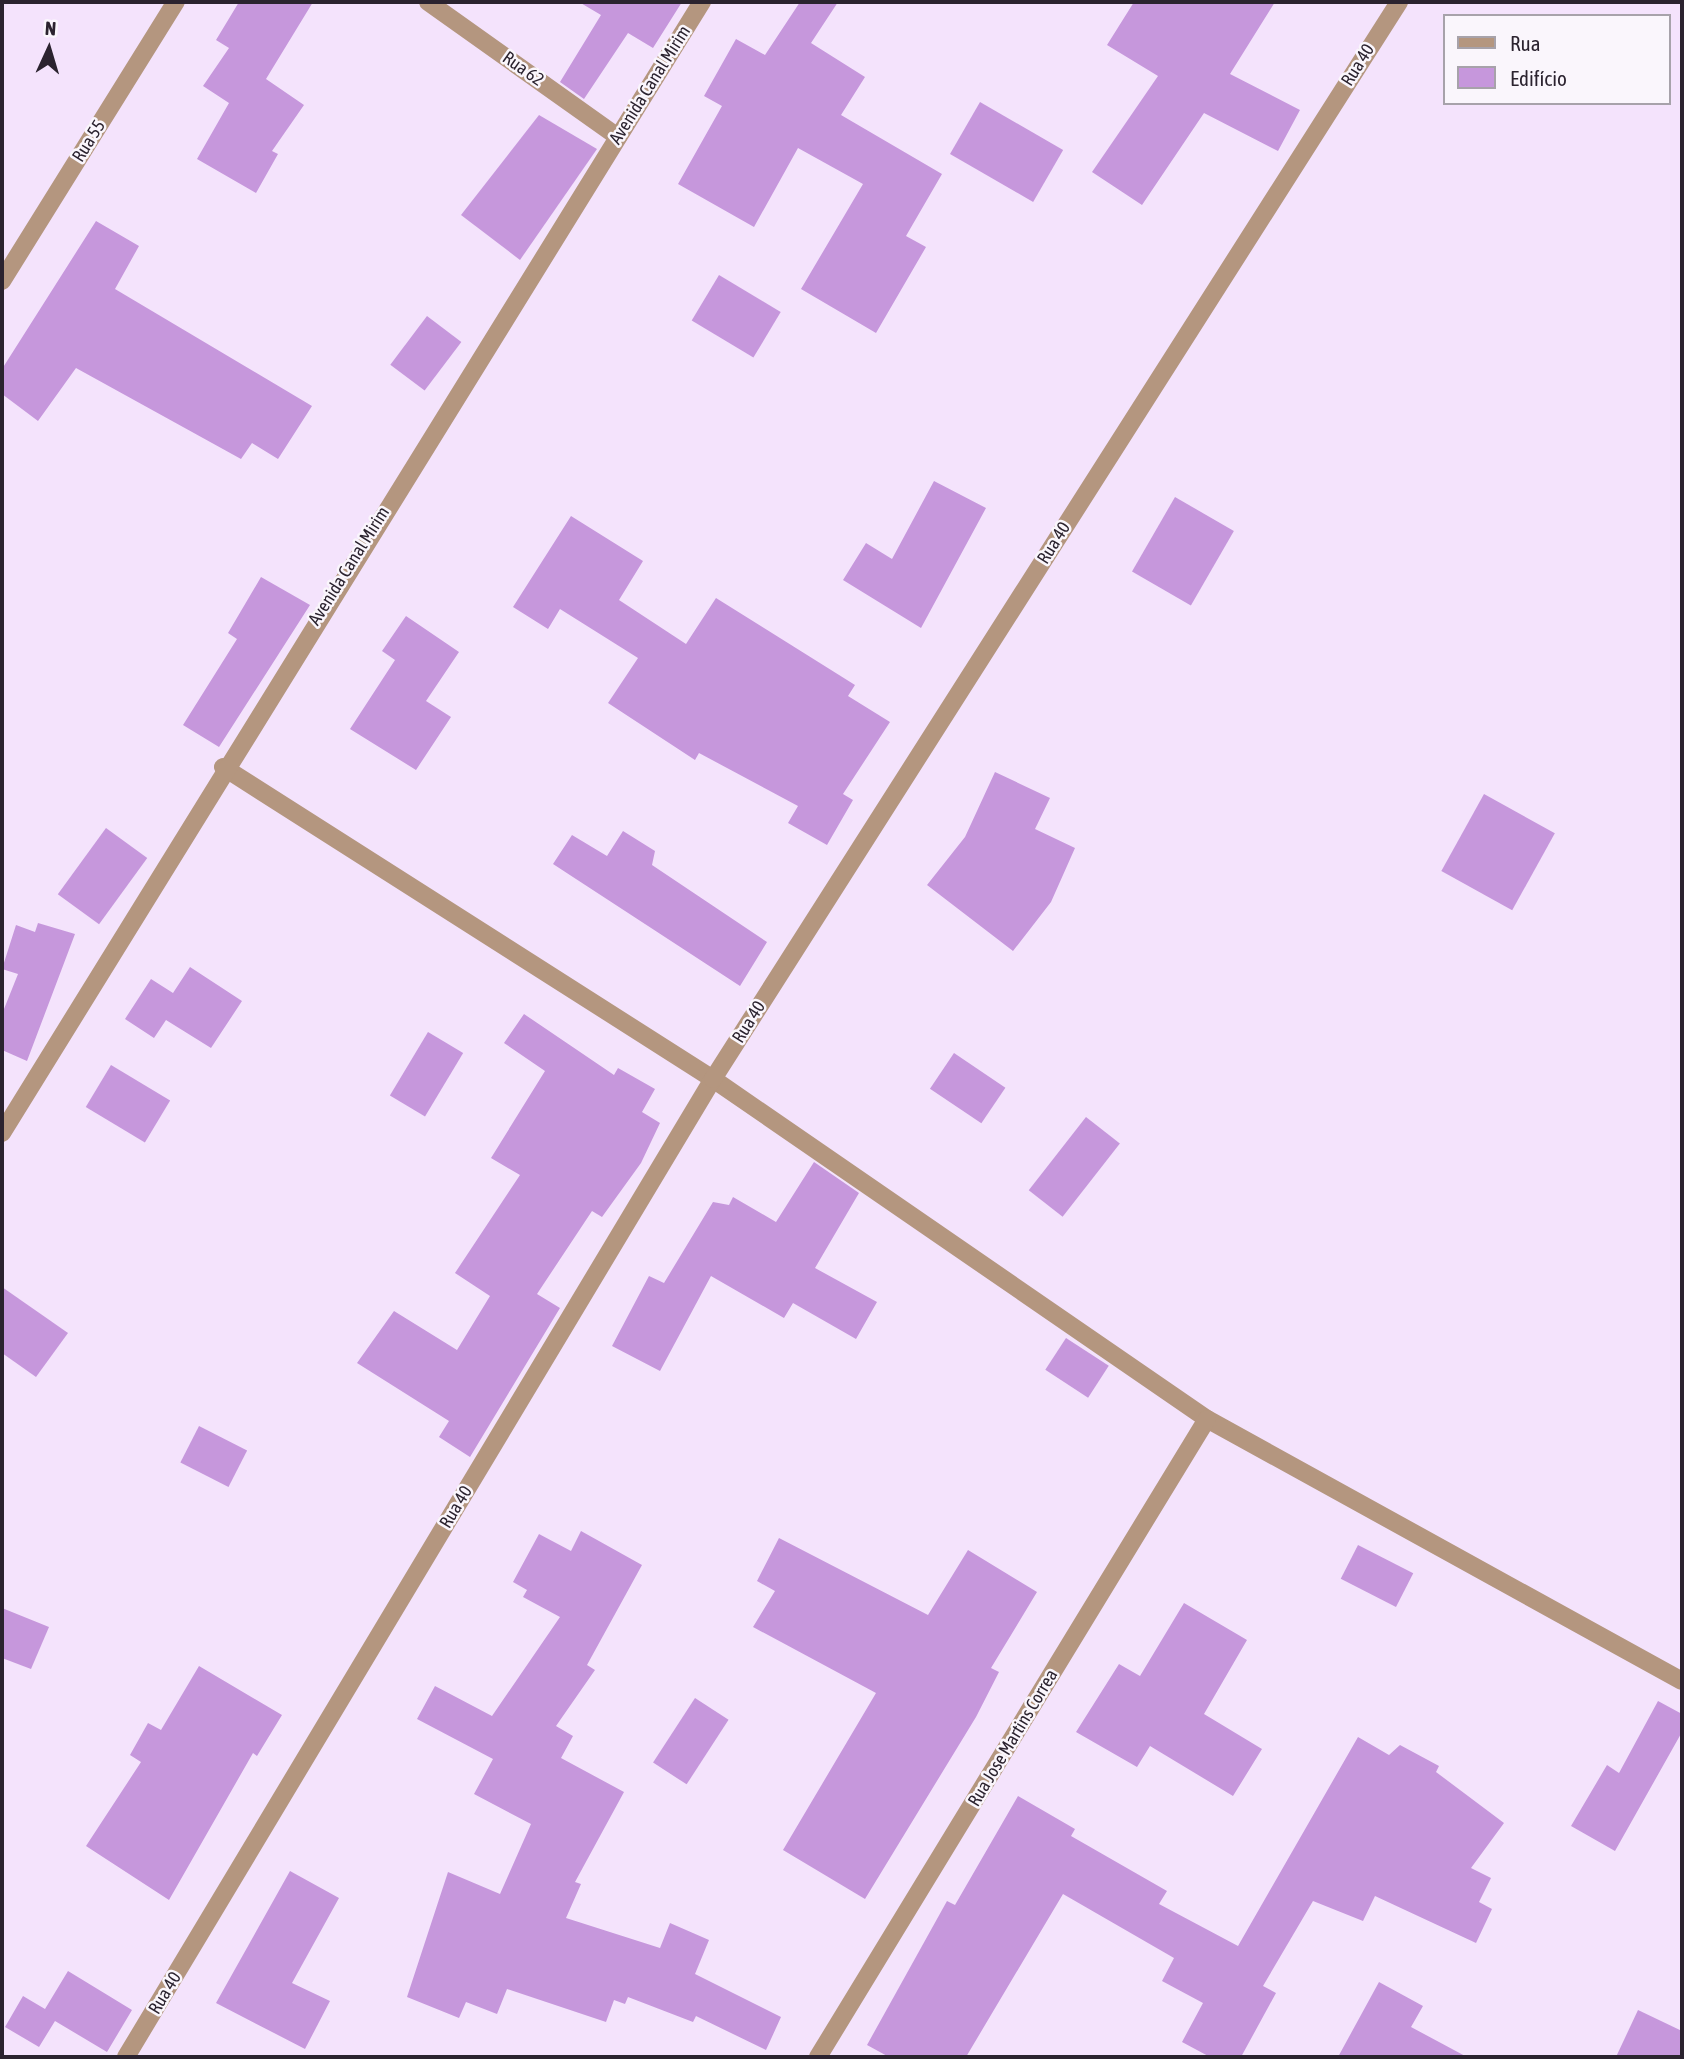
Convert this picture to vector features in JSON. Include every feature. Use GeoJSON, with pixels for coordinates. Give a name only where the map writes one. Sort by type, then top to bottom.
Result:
{"type":"FeatureCollection","features":[{"type":"Feature","properties":{"kind":"street","name":"Rua 55"},"geometry":{"type":"LineString","coordinates":[[2,281],[176,2]]}},
{"type":"Feature","properties":{"kind":"street","name":"Rua 62"},"geometry":{"type":"LineString","coordinates":[[428,2],[618,137]]}},
{"type":"Feature","properties":{"kind":"street","name":"Avenida Canal Mirim"},"geometry":{"type":"LineString","coordinates":[[2,1133],[223,767],[702,2]]}},
{"type":"Feature","properties":{"kind":"street","name":"Rua 40"},"geometry":{"type":"LineString","coordinates":[[126,2057],[713,1079],[1399,2]]}},
{"type":"Feature","properties":{"kind":"street"},"geometry":{"type":"LineString","coordinates":[[223,767],[713,1079],[1207,1419],[1682,1681]]}},
{"type":"Feature","properties":{"kind":"street","name":"Rua Jose Martins Correa"},"geometry":{"type":"LineString","coordinates":[[818,2057],[1207,1419]]}},
{"type":"Feature","properties":{"kind":"building"},"geometry":{"type":"Polygon","coordinates":[[[239,2],[313,2],[266,79],[304,105],[272,151],[278,154],[256,193],[197,159],[229,103],[203,86],[229,48],[216,40],[239,2]]]}},
{"type":"Feature","properties":{"kind":"building"},"geometry":{"type":"Polygon","coordinates":[[[579,2],[682,2],[653,48],[628,33],[584,99],[560,82],[601,15],[579,2]]]}},
{"type":"Feature","properties":{"kind":"building"},"geometry":{"type":"Polygon","coordinates":[[[800,2],[838,2],[811,43],[865,77],[841,115],[942,174],[906,236],[926,247],[876,333],[801,289],[863,184],[798,148],[754,227],[678,184],[722,106],[704,96],[736,39],[765,55],[800,2]]]}},
{"type":"Feature","properties":{"kind":"building"},"geometry":{"type":"Polygon","coordinates":[[[1134,2],[1275,2],[1230,74],[1300,110],[1278,151],[1204,113],[1142,205],[1092,172],[1158,76],[1107,45],[1134,2]]]}},
{"type":"Feature","properties":{"kind":"building"},"geometry":{"type":"Polygon","coordinates":[[[980,102],[1063,150],[1033,202],[950,154],[980,102]]]}},
{"type":"Feature","properties":{"kind":"building"},"geometry":{"type":"Polygon","coordinates":[[[539,115],[597,149],[520,260],[461,215],[539,115]]]}},
{"type":"Feature","properties":{"kind":"building"},"geometry":{"type":"Polygon","coordinates":[[[96,221],[139,246],[115,289],[312,406],[278,459],[252,443],[241,459],[76,368],[38,421],[2,394],[2,369],[96,221]]]}},
{"type":"Feature","properties":{"kind":"building"},"geometry":{"type":"Polygon","coordinates":[[[719,275],[781,312],[753,358],[692,320],[719,275]]]}},
{"type":"Feature","properties":{"kind":"building"},"geometry":{"type":"Polygon","coordinates":[[[427,316],[461,342],[425,391],[390,365],[427,316]]]}},
{"type":"Feature","properties":{"kind":"building"},"geometry":{"type":"Polygon","coordinates":[[[934,481],[986,508],[921,628],[843,580],[866,543],[892,559],[934,481]]]}},
{"type":"Feature","properties":{"kind":"building"},"geometry":{"type":"Polygon","coordinates":[[[1175,497],[1234,531],[1191,605],[1132,571],[1175,497]]]}},
{"type":"Feature","properties":{"kind":"building"},"geometry":{"type":"Polygon","coordinates":[[[571,516],[643,561],[619,600],[686,644],[716,598],[855,685],[848,696],[890,722],[843,794],[853,800],[827,845],[788,823],[798,806],[699,753],[695,760],[608,703],[638,658],[560,609],[548,629],[513,607],[571,516]]]}},
{"type":"Feature","properties":{"kind":"building"},"geometry":{"type":"Polygon","coordinates":[[[261,577],[310,605],[219,747],[183,725],[237,639],[228,633],[261,577]]]}},
{"type":"Feature","properties":{"kind":"building"},"geometry":{"type":"Polygon","coordinates":[[[406,616],[459,652],[426,701],[451,717],[416,770],[350,729],[395,660],[382,651],[406,616]]]}},
{"type":"Feature","properties":{"kind":"building"},"geometry":{"type":"Polygon","coordinates":[[[995,772],[1050,798],[1035,829],[1075,848],[1051,902],[1013,951],[927,885],[965,837],[995,772]]]}},
{"type":"Feature","properties":{"kind":"building"},"geometry":{"type":"Polygon","coordinates":[[[1484,794],[1555,833],[1512,910],[1441,871],[1484,794]]]}},
{"type":"Feature","properties":{"kind":"building"},"geometry":{"type":"Polygon","coordinates":[[[106,828],[147,858],[99,924],[58,894],[106,828]]]}},
{"type":"Feature","properties":{"kind":"building"},"geometry":{"type":"Polygon","coordinates":[[[623,831],[655,851],[652,865],[767,942],[740,986],[553,864],[572,835],[607,856],[623,831]]]}},
{"type":"Feature","properties":{"kind":"building"},"geometry":{"type":"Polygon","coordinates":[[[38,923],[75,934],[27,1061],[2,1050],[2,1014],[18,974],[2,969],[16,925],[35,932],[38,923]]]}},
{"type":"Feature","properties":{"kind":"building"},"geometry":{"type":"Polygon","coordinates":[[[190,967],[242,1001],[211,1048],[166,1020],[154,1038],[125,1019],[151,979],[173,993],[190,967]]]}},
{"type":"Feature","properties":{"kind":"building"},"geometry":{"type":"Polygon","coordinates":[[[524,1014],[614,1075],[618,1068],[655,1089],[642,1112],[660,1123],[641,1163],[602,1217],[592,1211],[537,1294],[560,1308],[470,1457],[439,1437],[449,1421],[357,1363],[394,1311],[457,1350],[490,1296],[455,1273],[520,1175],[491,1158],[545,1071],[504,1043],[524,1014]]]}},
{"type":"Feature","properties":{"kind":"building"},"geometry":{"type":"Polygon","coordinates":[[[428,1032],[463,1053],[425,1117],[390,1095],[428,1032]]]}},
{"type":"Feature","properties":{"kind":"building"},"geometry":{"type":"Polygon","coordinates":[[[954,1053],[1005,1088],[981,1123],[930,1089],[954,1053]]]}},
{"type":"Feature","properties":{"kind":"building"},"geometry":{"type":"Polygon","coordinates":[[[111,1065],[170,1101],[145,1143],[86,1107],[111,1065]]]}},
{"type":"Feature","properties":{"kind":"building"},"geometry":{"type":"Polygon","coordinates":[[[1086,1117],[1120,1143],[1063,1217],[1029,1190],[1086,1117]]]}},
{"type":"Feature","properties":{"kind":"building"},"geometry":{"type":"Polygon","coordinates":[[[814,1162],[859,1193],[815,1268],[877,1302],[856,1339],[793,1303],[784,1318],[711,1276],[660,1371],[612,1346],[649,1276],[664,1283],[713,1202],[729,1205],[733,1197],[776,1222],[814,1162]]]}},
{"type":"Feature","properties":{"kind":"building"},"geometry":{"type":"Polygon","coordinates":[[[2,1287],[68,1333],[36,1377],[2,1353],[2,1287]]]}},
{"type":"Feature","properties":{"kind":"building"},"geometry":{"type":"Polygon","coordinates":[[[1066,1338],[1109,1366],[1088,1398],[1045,1370],[1066,1338]]]}},
{"type":"Feature","properties":{"kind":"building"},"geometry":{"type":"Polygon","coordinates":[[[199,1426],[247,1451],[229,1487],[180,1463],[199,1426]]]}},
{"type":"Feature","properties":{"kind":"building"},"geometry":{"type":"Polygon","coordinates":[[[581,1531],[642,1565],[587,1665],[595,1670],[556,1726],[573,1736],[561,1758],[624,1792],[575,1882],[581,1884],[566,1918],[660,1948],[670,1923],[709,1940],[695,1974],[781,2017],[766,2050],[696,2016],[693,2022],[628,1997],[625,2004],[614,2000],[606,2022],[507,1989],[497,2014],[466,2002],[459,2018],[407,1997],[448,1872],[500,1894],[531,1824],[474,1794],[493,1759],[417,1719],[435,1686],[492,1716],[560,1617],[523,1597],[527,1590],[513,1582],[539,1534],[571,1551],[581,1531]]]}},
{"type":"Feature","properties":{"kind":"building"},"geometry":{"type":"Polygon","coordinates":[[[779,1538],[928,1615],[968,1550],[1037,1592],[991,1668],[999,1672],[976,1717],[865,1899],[783,1850],[876,1693],[753,1627],[775,1591],[757,1581],[779,1538]]]}},
{"type":"Feature","properties":{"kind":"building"},"geometry":{"type":"Polygon","coordinates":[[[1358,1545],[1413,1573],[1396,1607],[1341,1579],[1358,1545]]]}},
{"type":"Feature","properties":{"kind":"building"},"geometry":{"type":"Polygon","coordinates":[[[1184,1603],[1247,1640],[1204,1714],[1262,1749],[1233,1796],[1150,1746],[1137,1767],[1076,1732],[1119,1664],[1140,1676],[1184,1603]]]}},
{"type":"Feature","properties":{"kind":"building"},"geometry":{"type":"Polygon","coordinates":[[[2,1608],[49,1627],[31,1669],[2,1658],[2,1608]]]}},
{"type":"Feature","properties":{"kind":"building"},"geometry":{"type":"Polygon","coordinates":[[[199,1666],[282,1715],[257,1756],[253,1753],[169,1900],[86,1846],[141,1762],[130,1755],[148,1723],[161,1730],[199,1666]]]}},
{"type":"Feature","properties":{"kind":"building"},"geometry":{"type":"Polygon","coordinates":[[[695,1698],[729,1720],[687,1784],[653,1763],[695,1698]]]}},
{"type":"Feature","properties":{"kind":"building"},"geometry":{"type":"Polygon","coordinates":[[[1658,1701],[1682,1714],[1682,1732],[1615,1851],[1571,1826],[1607,1765],[1619,1773],[1658,1701]]]}},
{"type":"Feature","properties":{"kind":"building"},"geometry":{"type":"Polygon","coordinates":[[[1358,1737],[1389,1755],[1400,1745],[1439,1766],[1436,1772],[1504,1823],[1471,1868],[1491,1878],[1479,1902],[1492,1909],[1476,1943],[1375,1896],[1363,1921],[1313,1901],[1263,1986],[1276,1993],[1241,2057],[1210,2057],[1182,2042],[1203,2003],[1162,1981],[1174,1958],[1063,1894],[966,2057],[889,2057],[867,2045],[947,1901],[955,1905],[1018,1796],[1075,1829],[1071,1836],[1167,1891],[1159,1904],[1238,1946],[1358,1737]]]}},
{"type":"Feature","properties":{"kind":"building"},"geometry":{"type":"Polygon","coordinates":[[[290,1871],[339,1898],[292,1983],[330,2001],[305,2049],[216,2003],[290,1871]]]}},
{"type":"Feature","properties":{"kind":"building"},"geometry":{"type":"Polygon","coordinates":[[[68,1971],[132,2010],[107,2052],[55,2021],[39,2047],[5,2027],[23,1996],[45,2009],[68,1971]]]}},
{"type":"Feature","properties":{"kind":"building"},"geometry":{"type":"Polygon","coordinates":[[[1379,1982],[1423,2006],[1411,2027],[1467,2057],[1338,2057],[1379,1982]]]}},
{"type":"Feature","properties":{"kind":"building"},"geometry":{"type":"Polygon","coordinates":[[[1638,2010],[1682,2031],[1682,2057],[1616,2057],[1638,2010]]]}}]}
